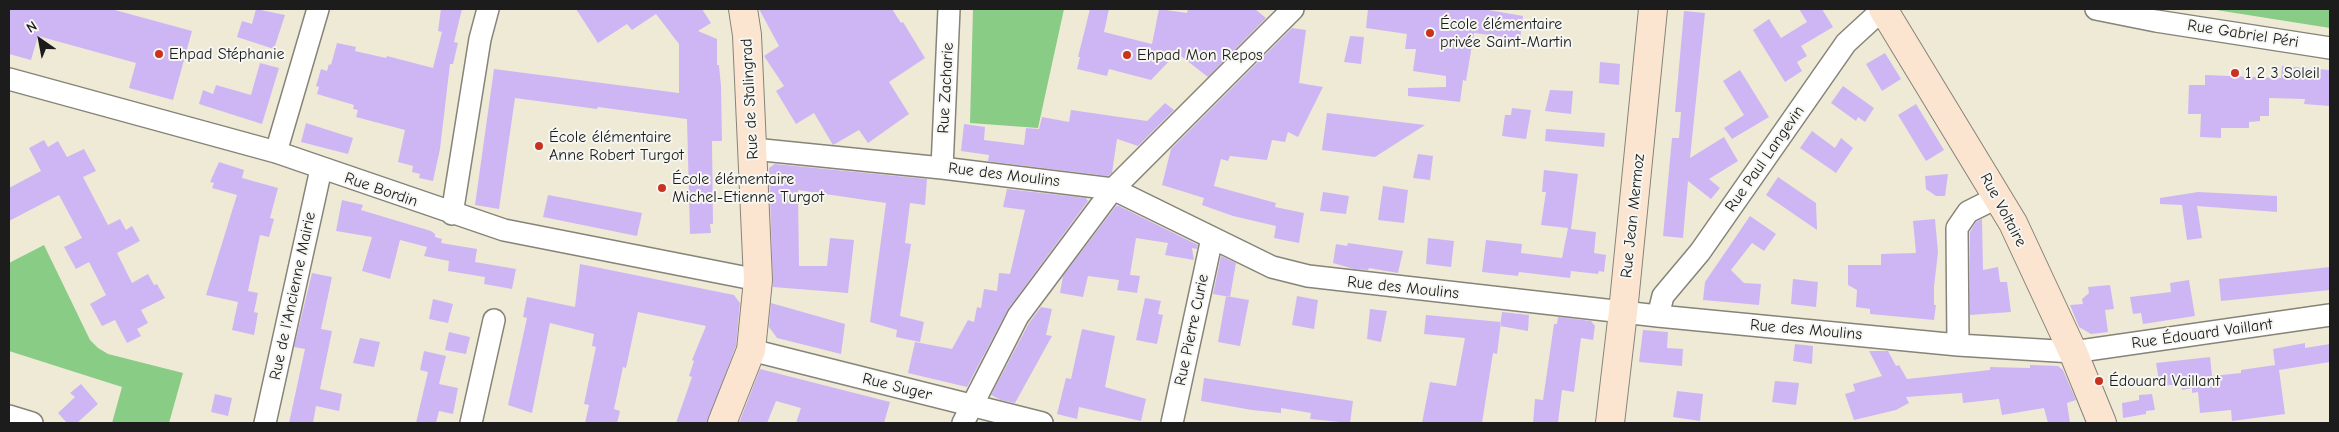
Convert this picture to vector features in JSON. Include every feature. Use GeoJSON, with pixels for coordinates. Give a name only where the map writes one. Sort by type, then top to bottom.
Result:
{"type":"FeatureCollection","features":[{"type":"Feature","properties":{"kind":"main road","name":"Rue de Stalingrad"},"geometry":{"type":"LineString","coordinates":[[722,423],[751,350],[758,280],[747,35],[743,9]]}},
{"type":"Feature","properties":{"kind":"main road","name":"Rue Jean Mermoz"},"geometry":{"type":"LineString","coordinates":[[1610,423],[1653,9]]}},
{"type":"Feature","properties":{"kind":"main road","name":"Rue Voltaire"},"geometry":{"type":"LineString","coordinates":[[1883,9],[2013,223],[2073,352],[2102,423]]}},
{"type":"Feature","properties":{"kind":"street"},"geometry":{"type":"LineString","coordinates":[[276,152],[318,9]]}},
{"type":"Feature","properties":{"kind":"street"},"geometry":{"type":"LineString","coordinates":[[452,214],[480,38],[488,9]]}},
{"type":"Feature","properties":{"kind":"street","name":"Rue Zacharie"},"geometry":{"type":"LineString","coordinates":[[942,168],[949,9]]}},
{"type":"Feature","properties":{"kind":"street"},"geometry":{"type":"LineString","coordinates":[[967,414],[1018,316],[1113,189],[1293,9]]}},
{"type":"Feature","properties":{"kind":"street","name":"Rue Paul Langevin"},"geometry":{"type":"LineString","coordinates":[[1658,316],[1663,296],[1700,252],[1846,43],[1883,9]]}},
{"type":"Feature","properties":{"kind":"street","name":"Rue Gabriel Péri"},"geometry":{"type":"LineString","coordinates":[[2096,9],[2330,48]]}},
{"type":"Feature","properties":{"kind":"street","name":"Rue Bordin"},"geometry":{"type":"LineString","coordinates":[[9,79],[276,152],[452,214],[530,237],[758,280]]}},
{"type":"Feature","properties":{"kind":"street","name":"Rue des Moulins"},"geometry":{"type":"LineString","coordinates":[[753,149],[942,168],[1113,189],[1272,267],[1308,276],[1658,316],[1958,345],[2073,352]]}},
{"type":"Feature","properties":{"kind":"street","name":"Rue de l'Ancienne Mairie"},"geometry":{"type":"LineString","coordinates":[[265,423],[321,169]]}},
{"type":"Feature","properties":{"kind":"street"},"geometry":{"type":"LineString","coordinates":[[1958,345],[1957,228],[1968,212],[1998,197]]}},
{"type":"Feature","properties":{"kind":"street","name":"Rue Pierre Curie"},"geometry":{"type":"LineString","coordinates":[[1174,423],[1212,238]]}},
{"type":"Feature","properties":{"kind":"street","name":"Rue Édouard Vaillant"},"geometry":{"type":"LineString","coordinates":[[2073,352],[2330,315]]}},
{"type":"Feature","properties":{"kind":"street"},"geometry":{"type":"LineString","coordinates":[[471,423],[494,320]]}},
{"type":"Feature","properties":{"kind":"street","name":"Rue Suger"},"geometry":{"type":"LineString","coordinates":[[751,350],[967,414],[1042,423]]}},
{"type":"Feature","properties":{"kind":"street"},"geometry":{"type":"LineString","coordinates":[[9,416],[32,423]]}},
{"type":"Feature","properties":{"kind":"green space"},"geometry":{"type":"Polygon","coordinates":[[[973,9],[1064,9],[1038,128],[970,123],[973,9]]]}},
{"type":"Feature","properties":{"kind":"green space"},"geometry":{"type":"Polygon","coordinates":[[[2210,9],[2330,9],[2330,28],[2210,9]]]}},
{"type":"Feature","properties":{"kind":"green space"},"geometry":{"type":"Polygon","coordinates":[[[44,245],[90,340],[98,348],[108,354],[183,373],[169,423],[112,423],[122,387],[9,351],[9,263],[44,245]]]}},
{"type":"Feature","properties":{"kind":"building","name":"Ehpad Stéphanie"},"geometry":{"type":"Polygon","coordinates":[[[9,9],[111,9],[192,31],[173,100],[129,88],[136,63],[38,36],[31,60],[9,54],[9,9]]]}},
{"type":"Feature","properties":{"kind":"building"},"geometry":{"type":"Polygon","coordinates":[[[256,9],[285,15],[274,49],[237,37],[242,21],[252,24],[256,9]]]}},
{"type":"Feature","properties":{"kind":"building"},"geometry":{"type":"Polygon","coordinates":[[[441,9],[462,9],[454,42],[458,43],[453,64],[450,64],[440,149],[433,181],[419,178],[420,174],[412,172],[413,166],[398,162],[405,130],[356,117],[358,110],[353,109],[354,105],[317,94],[319,87],[316,86],[321,69],[327,71],[329,64],[331,65],[337,43],[356,47],[355,51],[386,58],[387,56],[433,68],[442,32],[438,31],[441,9]]]}},
{"type":"Feature","properties":{"kind":"building"},"geometry":{"type":"Polygon","coordinates":[[[576,9],[702,9],[711,23],[698,31],[717,39],[717,65],[719,65],[721,86],[722,141],[712,141],[713,224],[710,224],[711,233],[690,234],[687,119],[598,107],[597,109],[515,98],[499,209],[475,205],[494,69],[679,93],[679,44],[656,14],[632,30],[627,24],[598,43],[576,9]]]}},
{"type":"Feature","properties":{"kind":"building"},"geometry":{"type":"Polygon","coordinates":[[[759,9],[892,9],[901,23],[903,22],[925,58],[889,82],[909,114],[868,143],[859,130],[833,145],[814,113],[796,124],[776,91],[784,86],[764,56],[779,46],[759,9]]]}},
{"type":"Feature","properties":{"kind":"building"},"geometry":{"type":"Polygon","coordinates":[[[1090,9],[1109,9],[1104,32],[1152,44],[1159,9],[1187,13],[1188,9],[1255,9],[1266,18],[1208,77],[1177,53],[1151,80],[1109,69],[1107,76],[1077,69],[1080,57],[1078,57],[1090,9]]]}},
{"type":"Feature","properties":{"kind":"building"},"geometry":{"type":"Polygon","coordinates":[[[1368,9],[1483,9],[1523,16],[1520,39],[1474,33],[1466,81],[1463,80],[1460,102],[1408,96],[1408,88],[1446,87],[1446,76],[1413,71],[1416,49],[1405,49],[1407,34],[1366,28],[1368,9]]]}},
{"type":"Feature","properties":{"kind":"building"},"geometry":{"type":"Polygon","coordinates":[[[1799,9],[1822,9],[1833,27],[1801,46],[1807,56],[1797,62],[1802,71],[1785,82],[1753,30],[1769,19],[1781,38],[1807,22],[1799,9]]]}},
{"type":"Feature","properties":{"kind":"building"},"geometry":{"type":"Polygon","coordinates":[[[1684,11],[1705,13],[1690,158],[1724,137],[1738,161],[1709,179],[1720,188],[1711,199],[1688,181],[1683,238],[1663,236],[1672,138],[1679,138],[1681,112],[1675,112],[1684,11]]]}},
{"type":"Feature","properties":{"kind":"building"},"geometry":{"type":"Polygon","coordinates":[[[1292,28],[1306,30],[1299,83],[1323,87],[1298,137],[1288,132],[1285,142],[1272,140],[1267,160],[1230,156],[1228,161],[1221,159],[1214,186],[1276,203],[1275,207],[1304,213],[1299,243],[1274,238],[1276,226],[1233,216],[1202,205],[1204,198],[1162,185],[1171,149],[1292,28]]]}},
{"type":"Feature","properties":{"kind":"building"},"geometry":{"type":"Polygon","coordinates":[[[1350,36],[1364,37],[1361,64],[1344,62],[1350,36]]]}},
{"type":"Feature","properties":{"kind":"building"},"geometry":{"type":"Polygon","coordinates":[[[1885,53],[1901,79],[1882,91],[1866,64],[1885,53]]]}},
{"type":"Feature","properties":{"kind":"building"},"geometry":{"type":"Polygon","coordinates":[[[1600,62],[1620,64],[1619,85],[1599,83],[1600,62]]]}},
{"type":"Feature","properties":{"kind":"building"},"geometry":{"type":"Polygon","coordinates":[[[260,63],[279,68],[262,124],[199,104],[203,90],[213,94],[216,85],[251,95],[260,63]]]}},
{"type":"Feature","properties":{"kind":"building"},"geometry":{"type":"Polygon","coordinates":[[[2282,66],[2330,70],[2330,106],[2304,104],[2305,99],[2269,98],[2269,116],[2260,116],[2260,121],[2249,122],[2249,128],[2221,128],[2221,138],[2200,137],[2201,114],[2188,114],[2189,85],[2205,85],[2205,75],[2281,78],[2282,66]]]}},
{"type":"Feature","properties":{"kind":"building"},"geometry":{"type":"Polygon","coordinates":[[[1740,70],[1769,117],[1732,139],[1724,128],[1744,115],[1723,81],[1740,70]]]}},
{"type":"Feature","properties":{"kind":"building"},"geometry":{"type":"Polygon","coordinates":[[[1843,86],[1874,108],[1865,122],[1858,117],[1856,121],[1831,103],[1843,86]]]}},
{"type":"Feature","properties":{"kind":"building"},"geometry":{"type":"Polygon","coordinates":[[[1550,90],[1573,91],[1571,114],[1545,111],[1550,90]]]}},
{"type":"Feature","properties":{"kind":"building"},"geometry":{"type":"Polygon","coordinates":[[[1165,103],[1174,110],[1138,146],[1117,139],[1112,173],[1108,176],[988,161],[989,155],[961,151],[964,124],[985,127],[984,140],[1024,145],[1026,128],[1039,129],[1042,117],[1069,122],[1071,110],[1147,121],[1165,103]]]}},
{"type":"Feature","properties":{"kind":"building"},"geometry":{"type":"Polygon","coordinates":[[[1916,104],[1944,150],[1926,161],[1898,115],[1916,104]]]}},
{"type":"Feature","properties":{"kind":"building"},"geometry":{"type":"Polygon","coordinates":[[[1512,108],[1531,110],[1526,139],[1502,136],[1505,115],[1511,115],[1512,108]]]}},
{"type":"Feature","properties":{"kind":"building"},"geometry":{"type":"Polygon","coordinates":[[[1327,113],[1425,125],[1375,157],[1322,150],[1327,113]]]}},
{"type":"Feature","properties":{"kind":"building"},"geometry":{"type":"Polygon","coordinates":[[[306,123],[353,138],[348,154],[301,142],[306,123]]]}},
{"type":"Feature","properties":{"kind":"building"},"geometry":{"type":"Polygon","coordinates":[[[1546,129],[1605,133],[1604,147],[1545,141],[1546,129]]]}},
{"type":"Feature","properties":{"kind":"building"},"geometry":{"type":"Polygon","coordinates":[[[1812,131],[1835,148],[1841,138],[1853,148],[1836,173],[1800,148],[1812,131]]]}},
{"type":"Feature","properties":{"kind":"building"},"geometry":{"type":"Polygon","coordinates":[[[44,140],[48,147],[58,141],[67,157],[84,149],[96,171],[83,177],[108,225],[120,219],[126,230],[132,226],[140,241],[117,253],[132,283],[148,274],[154,285],[157,284],[165,298],[141,310],[148,323],[137,329],[141,336],[127,343],[115,320],[102,326],[90,304],[106,295],[89,262],[76,269],[64,247],[82,238],[59,195],[9,221],[9,188],[41,171],[29,148],[44,140]]]}},
{"type":"Feature","properties":{"kind":"building"},"geometry":{"type":"Polygon","coordinates":[[[1418,154],[1433,156],[1430,180],[1413,178],[1418,154]]]}},
{"type":"Feature","properties":{"kind":"building"},"geometry":{"type":"Polygon","coordinates":[[[219,162],[244,170],[242,178],[278,188],[270,218],[274,219],[269,237],[260,235],[248,291],[258,293],[254,312],[258,313],[254,335],[232,330],[238,302],[206,295],[237,195],[212,188],[214,183],[210,182],[219,162]]]}},
{"type":"Feature","properties":{"kind":"building"},"geometry":{"type":"Polygon","coordinates":[[[775,164],[927,179],[925,205],[910,203],[905,243],[911,244],[900,316],[924,322],[920,342],[896,337],[897,330],[870,322],[886,203],[798,190],[799,266],[827,266],[830,238],[854,240],[848,293],[773,287],[769,168],[775,164]]]}},
{"type":"Feature","properties":{"kind":"building"},"geometry":{"type":"Polygon","coordinates":[[[1544,170],[1578,174],[1571,229],[1596,232],[1594,253],[1606,255],[1604,272],[1599,271],[1598,274],[1571,271],[1570,278],[1519,272],[1518,276],[1482,272],[1486,240],[1522,244],[1521,253],[1562,258],[1568,228],[1541,225],[1546,192],[1542,192],[1544,170]]]}},
{"type":"Feature","properties":{"kind":"building"},"geometry":{"type":"Polygon","coordinates":[[[1948,174],[1945,196],[1936,196],[1926,189],[1925,176],[1948,174]]]}},
{"type":"Feature","properties":{"kind":"building"},"geometry":{"type":"Polygon","coordinates":[[[1778,177],[1816,203],[1817,230],[1766,195],[1778,177]]]}},
{"type":"Feature","properties":{"kind":"building"},"geometry":{"type":"Polygon","coordinates":[[[1383,186],[1408,190],[1404,223],[1378,220],[1383,186]]]}},
{"type":"Feature","properties":{"kind":"building"},"geometry":{"type":"Polygon","coordinates":[[[1007,189],[1086,198],[1088,201],[1008,309],[967,387],[908,373],[915,342],[952,349],[968,320],[974,322],[977,307],[981,308],[984,289],[997,291],[999,273],[1010,274],[1025,210],[1003,207],[1007,189]]]}},
{"type":"Feature","properties":{"kind":"building"},"geometry":{"type":"Polygon","coordinates":[[[1323,192],[1349,196],[1346,214],[1320,211],[1323,192]]]}},
{"type":"Feature","properties":{"kind":"building"},"geometry":{"type":"Polygon","coordinates":[[[2198,192],[2277,196],[2277,212],[2197,206],[2202,238],[2187,240],[2182,205],[2160,204],[2160,198],[2198,192]]]}},
{"type":"Feature","properties":{"kind":"building"},"geometry":{"type":"Polygon","coordinates":[[[548,195],[642,213],[637,236],[543,217],[548,195]]]}},
{"type":"Feature","properties":{"kind":"building"},"geometry":{"type":"Polygon","coordinates":[[[342,200],[363,205],[361,210],[431,231],[435,234],[435,237],[442,239],[441,243],[477,249],[475,262],[516,269],[512,289],[484,284],[485,277],[448,271],[449,261],[424,256],[427,247],[400,240],[390,279],[362,271],[372,237],[336,231],[342,200]]]}},
{"type":"Feature","properties":{"kind":"building"},"geometry":{"type":"Polygon","coordinates":[[[1116,206],[1198,245],[1197,249],[1192,248],[1194,260],[1165,255],[1168,243],[1136,238],[1130,275],[1140,276],[1137,293],[1117,290],[1119,280],[1088,276],[1083,297],[1060,293],[1063,276],[1116,206]]]}},
{"type":"Feature","properties":{"kind":"building"},"geometry":{"type":"Polygon","coordinates":[[[1750,216],[1776,234],[1764,251],[1752,243],[1731,270],[1744,283],[1761,284],[1759,305],[1703,300],[1705,282],[1750,216]]]}},
{"type":"Feature","properties":{"kind":"building"},"geometry":{"type":"Polygon","coordinates":[[[1935,219],[1938,252],[1934,287],[1934,305],[1936,305],[1934,320],[1870,314],[1870,309],[1856,307],[1857,290],[1848,285],[1848,265],[1881,265],[1881,254],[1916,253],[1913,221],[1935,219]]]}},
{"type":"Feature","properties":{"kind":"building"},"geometry":{"type":"Polygon","coordinates":[[[1982,219],[1983,270],[1998,267],[2000,282],[2007,282],[2011,312],[1970,315],[1970,232],[1976,222],[1982,219]]]}},
{"type":"Feature","properties":{"kind":"building"},"geometry":{"type":"Polygon","coordinates":[[[1428,238],[1454,241],[1451,267],[1426,264],[1428,238]]]}},
{"type":"Feature","properties":{"kind":"building"},"geometry":{"type":"Polygon","coordinates":[[[1348,243],[1403,251],[1398,273],[1369,268],[1368,270],[1354,269],[1333,263],[1336,244],[1347,246],[1348,243]]]}},
{"type":"Feature","properties":{"kind":"building"},"geometry":{"type":"Polygon","coordinates":[[[1221,256],[1236,263],[1230,297],[1213,294],[1221,256]]]}},
{"type":"Feature","properties":{"kind":"building"},"geometry":{"type":"Polygon","coordinates":[[[580,264],[734,295],[740,303],[736,346],[707,423],[676,423],[692,377],[689,376],[694,361],[692,360],[706,326],[638,312],[626,368],[623,367],[614,409],[620,411],[617,423],[585,423],[589,405],[584,404],[596,347],[592,346],[594,334],[550,323],[532,413],[508,405],[527,318],[523,317],[527,297],[575,307],[580,264]]]}},
{"type":"Feature","properties":{"kind":"building"},"geometry":{"type":"Polygon","coordinates":[[[2330,267],[2330,290],[2221,301],[2219,279],[2330,267]]]}},
{"type":"Feature","properties":{"kind":"building"},"geometry":{"type":"Polygon","coordinates":[[[312,273],[332,277],[321,329],[332,331],[320,389],[342,394],[339,411],[316,406],[313,423],[289,423],[305,349],[294,347],[312,273]]]}},
{"type":"Feature","properties":{"kind":"building"},"geometry":{"type":"Polygon","coordinates":[[[1793,279],[1818,282],[1816,307],[1791,304],[1793,279]]]}},
{"type":"Feature","properties":{"kind":"building"},"geometry":{"type":"Polygon","coordinates":[[[2189,280],[2195,316],[2143,324],[2141,313],[2133,314],[2130,297],[2171,292],[2170,283],[2189,280]]]}},
{"type":"Feature","properties":{"kind":"building"},"geometry":{"type":"Polygon","coordinates":[[[2110,285],[2114,309],[2105,310],[2108,332],[2091,334],[2079,327],[2070,305],[2083,304],[2082,299],[2089,293],[2088,287],[2110,285]]]}},
{"type":"Feature","properties":{"kind":"building"},"geometry":{"type":"Polygon","coordinates":[[[1226,296],[1249,300],[1240,346],[1218,342],[1226,296]]]}},
{"type":"Feature","properties":{"kind":"building"},"geometry":{"type":"Polygon","coordinates":[[[1297,296],[1318,300],[1314,329],[1292,325],[1297,296]]]}},
{"type":"Feature","properties":{"kind":"building"},"geometry":{"type":"Polygon","coordinates":[[[1145,298],[1161,301],[1158,314],[1163,315],[1157,344],[1136,340],[1145,298]]]}},
{"type":"Feature","properties":{"kind":"building"},"geometry":{"type":"Polygon","coordinates":[[[433,299],[453,304],[448,323],[429,319],[433,299]]]}},
{"type":"Feature","properties":{"kind":"building"},"geometry":{"type":"Polygon","coordinates":[[[771,303],[845,324],[841,354],[777,338],[769,327],[771,303]]]}},
{"type":"Feature","properties":{"kind":"building"},"geometry":{"type":"Polygon","coordinates":[[[1041,307],[1052,309],[1046,335],[1052,336],[1015,403],[1001,400],[991,395],[1029,323],[1041,307]]]}},
{"type":"Feature","properties":{"kind":"building"},"geometry":{"type":"Polygon","coordinates":[[[1370,309],[1387,311],[1381,342],[1367,339],[1370,309]]]}},
{"type":"Feature","properties":{"kind":"building"},"geometry":{"type":"Polygon","coordinates":[[[1502,312],[1529,315],[1528,331],[1500,326],[1502,312]]]}},
{"type":"Feature","properties":{"kind":"building"},"geometry":{"type":"Polygon","coordinates":[[[1426,315],[1501,322],[1497,354],[1493,353],[1482,423],[1422,423],[1430,382],[1456,386],[1465,338],[1424,334],[1426,315]]]}},
{"type":"Feature","properties":{"kind":"building"},"geometry":{"type":"Polygon","coordinates":[[[1558,317],[1591,321],[1595,326],[1593,340],[1581,338],[1574,392],[1562,390],[1558,423],[1533,423],[1535,399],[1543,400],[1554,324],[1557,324],[1558,317]]]}},
{"type":"Feature","properties":{"kind":"building"},"geometry":{"type":"Polygon","coordinates":[[[1082,329],[1115,336],[1105,387],[1146,399],[1141,421],[1079,407],[1077,419],[1057,414],[1066,378],[1071,379],[1082,329]]]}},
{"type":"Feature","properties":{"kind":"building"},"geometry":{"type":"Polygon","coordinates":[[[1643,330],[1668,332],[1667,348],[1683,349],[1682,366],[1639,362],[1643,330]]]}},
{"type":"Feature","properties":{"kind":"building"},"geometry":{"type":"Polygon","coordinates":[[[449,332],[470,337],[466,354],[445,350],[449,332]]]}},
{"type":"Feature","properties":{"kind":"building"},"geometry":{"type":"Polygon","coordinates":[[[360,338],[380,342],[374,367],[353,363],[360,338]]]}},
{"type":"Feature","properties":{"kind":"building"},"geometry":{"type":"Polygon","coordinates":[[[2305,343],[2305,348],[2330,344],[2330,362],[2279,370],[2285,414],[2232,421],[2231,410],[2200,413],[2198,392],[2192,393],[2192,388],[2182,390],[2181,384],[2160,386],[2156,363],[2210,357],[2212,376],[2241,373],[2241,370],[2275,365],[2273,349],[2305,343]]]}},
{"type":"Feature","properties":{"kind":"building"},"geometry":{"type":"Polygon","coordinates":[[[1795,344],[1813,346],[1812,364],[1793,361],[1795,344]]]}},
{"type":"Feature","properties":{"kind":"building"},"geometry":{"type":"Polygon","coordinates":[[[424,351],[446,356],[439,384],[458,388],[453,414],[439,411],[436,423],[416,423],[428,372],[420,370],[424,351]]]}},
{"type":"Feature","properties":{"kind":"building"},"geometry":{"type":"Polygon","coordinates":[[[1869,351],[1888,351],[1896,366],[1899,365],[1907,379],[1990,370],[1990,367],[2030,368],[2030,365],[2058,366],[2063,370],[2076,400],[2067,403],[2070,423],[2048,423],[2044,408],[2002,415],[1999,399],[1963,403],[1962,393],[1906,397],[1909,403],[1896,410],[1854,420],[1845,394],[1855,391],[1853,384],[1882,376],[1869,351]]]}},
{"type":"Feature","properties":{"kind":"building"},"geometry":{"type":"Polygon","coordinates":[[[760,369],[890,402],[884,423],[796,423],[801,408],[776,401],[767,423],[739,423],[760,369]]]}},
{"type":"Feature","properties":{"kind":"building"},"geometry":{"type":"Polygon","coordinates":[[[1204,378],[1353,401],[1350,423],[1310,419],[1311,413],[1281,408],[1281,413],[1201,401],[1204,378]]]}},
{"type":"Feature","properties":{"kind":"building"},"geometry":{"type":"Polygon","coordinates":[[[1775,381],[1799,383],[1796,405],[1772,402],[1775,381]]]}},
{"type":"Feature","properties":{"kind":"building"},"geometry":{"type":"Polygon","coordinates":[[[81,384],[98,404],[77,423],[67,423],[58,413],[75,397],[70,393],[81,384]]]}},
{"type":"Feature","properties":{"kind":"building"},"geometry":{"type":"Polygon","coordinates":[[[1677,391],[1703,394],[1700,421],[1673,417],[1677,391]]]}},
{"type":"Feature","properties":{"kind":"building"},"geometry":{"type":"Polygon","coordinates":[[[215,394],[232,398],[228,416],[211,412],[215,394]]]}},
{"type":"Feature","properties":{"kind":"building"},"geometry":{"type":"Polygon","coordinates":[[[2152,394],[2155,410],[2146,411],[2146,414],[2123,418],[2122,403],[2139,400],[2139,395],[2152,394]]]}},
{"type":"Feature","properties":{"kind":"place","name":"École élémentaire privée Saint-Martin"},"geometry":{"type":"Point","coordinates":[1430,33]}},
{"type":"Feature","properties":{"kind":"place","name":"Ehpad Stéphanie"},"geometry":{"type":"Point","coordinates":[159,54]}},
{"type":"Feature","properties":{"kind":"place","name":"Ehpad Mon Repos"},"geometry":{"type":"Point","coordinates":[1127,55]}},
{"type":"Feature","properties":{"kind":"place","name":"1 2 3 Soleil"},"geometry":{"type":"Point","coordinates":[2235,73]}},
{"type":"Feature","properties":{"kind":"place","name":"École élémentaire Anne Robert Turgot"},"geometry":{"type":"Point","coordinates":[539,146]}},
{"type":"Feature","properties":{"kind":"place","name":"École élémentaire Michel-Etienne Turgot"},"geometry":{"type":"Point","coordinates":[662,188]}},
{"type":"Feature","properties":{"kind":"place","name":"Édouard Vaillant"},"geometry":{"type":"Point","coordinates":[2099,381]}}]}
